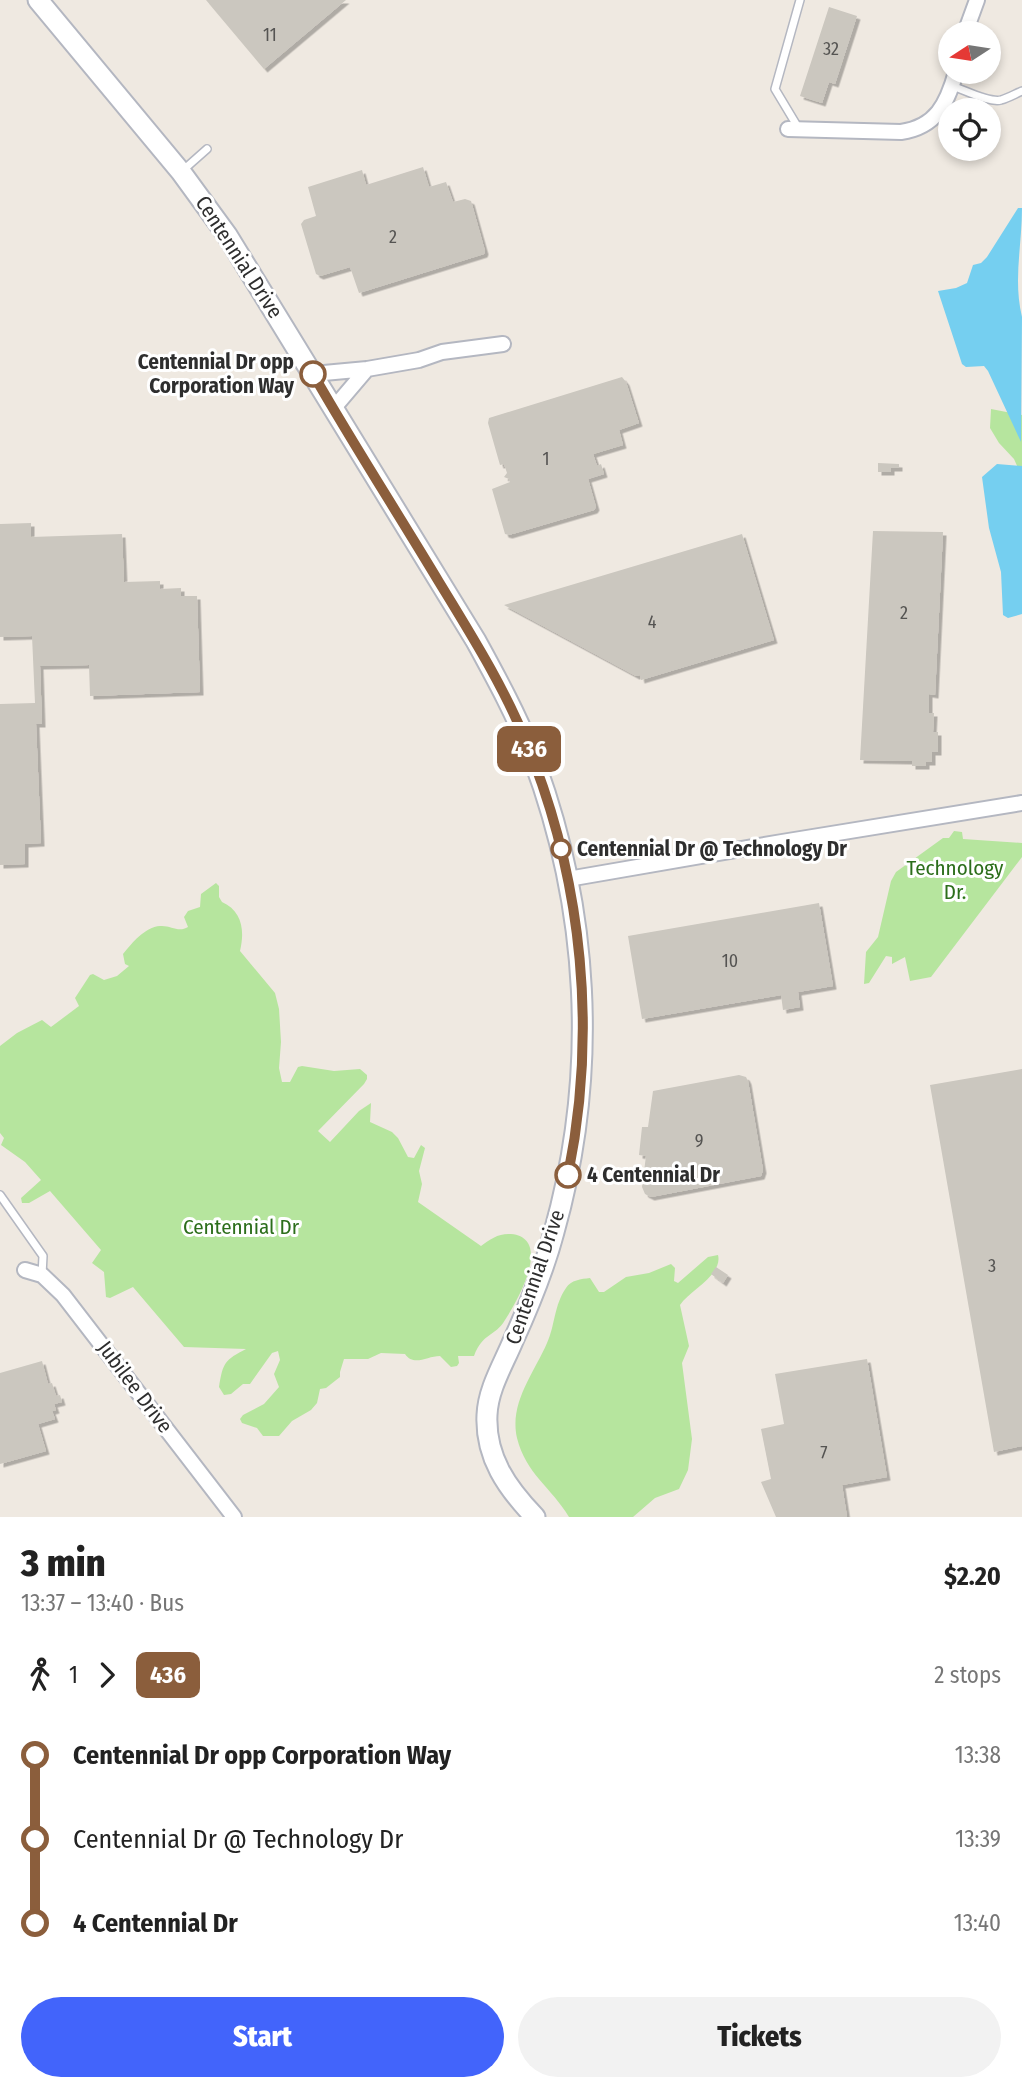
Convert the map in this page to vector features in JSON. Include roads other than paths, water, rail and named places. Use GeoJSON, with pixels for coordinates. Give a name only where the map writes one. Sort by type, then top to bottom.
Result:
{"type":"FeatureCollection","features":[{"type":"Feature","properties":{"kind":"street","name":"Centennial Drive"},"geometry":{"type":"LineString","coordinates":[[38,0],[181,172],[227,235],[475,641],[529,748],[542,784],[568,879],[580,952],[583,1000],[581,1078],[574,1145],[545,1264],[491,1392],[487,1413],[489,1446],[495,1463],[510,1488],[535,1517]]}},
{"type":"Feature","properties":{"kind":"street"},"geometry":{"type":"LineString","coordinates":[[970,21],[978,0]]}},
{"type":"Feature","properties":{"kind":"street"},"geometry":{"type":"LineString","coordinates":[[794,129],[912,130],[922,127],[941,108],[951,84]]}},
{"type":"Feature","properties":{"kind":"street"},"geometry":{"type":"LineString","coordinates":[[313,374],[367,369],[419,360],[442,352],[503,344]]}},
{"type":"Feature","properties":{"kind":"street"},"geometry":{"type":"LineString","coordinates":[[333,409],[367,369]]}},
{"type":"Feature","properties":{"kind":"street"},"geometry":{"type":"LineString","coordinates":[[568,879],[1022,803]]}},
{"type":"Feature","properties":{"kind":"street"},"geometry":{"type":"LineString","coordinates":[[25,1270],[42,1275]]}},
{"type":"Feature","properties":{"kind":"street","name":"Jubilee Drive"},"geometry":{"type":"LineString","coordinates":[[42,1275],[82,1318],[234,1517]]}},
{"type":"Feature","properties":{"kind":"lane"},"geometry":{"type":"LineString","coordinates":[[794,129],[775,89],[800,0]]}},
{"type":"Feature","properties":{"kind":"lane"},"geometry":{"type":"LineString","coordinates":[[960,84],[990,101],[1000,101],[1022,91]]}},
{"type":"Feature","properties":{"kind":"lane"},"geometry":{"type":"LineString","coordinates":[[181,172],[207,149]]}},
{"type":"Feature","properties":{"kind":"lane"},"geometry":{"type":"LineString","coordinates":[[0,1195],[43,1256],[42,1275]]}},
{"type":"Feature","properties":{"kind":"water"},"geometry":{"type":"Polygon","coordinates":[[[1018,208],[1022,208],[1018,276],[1022,317],[1021,442],[988,371],[984,366],[966,367],[962,364],[938,291],[967,283],[973,265],[981,263],[987,257],[1018,208]]]}},
{"type":"Feature","properties":{"kind":"water"},"geometry":{"type":"Polygon","coordinates":[[[997,464],[1022,466],[1022,614],[1008,618],[1003,615],[1001,572],[989,528],[982,477],[997,464]]]}},
{"type":"Feature","properties":{"kind":"place","name":"Centennial Dr opp Corporation Way"},"geometry":{"type":"Point","coordinates":[313,374]}},
{"type":"Feature","properties":{"kind":"place","name":"Centennial Dr @ Technology Dr"},"geometry":{"type":"Point","coordinates":[561,849]}},
{"type":"Feature","properties":{"kind":"place","name":"4 Centennial Dr"},"geometry":{"type":"Point","coordinates":[568,1175]}},
{"type":"Feature","properties":{"kind":"park label","name":"Technology Dr."},"geometry":{"type":"Point","coordinates":[955,880]}},
{"type":"Feature","properties":{"kind":"park label","name":"Centennial Dr"},"geometry":{"type":"Point","coordinates":[241,1227]}}]}
